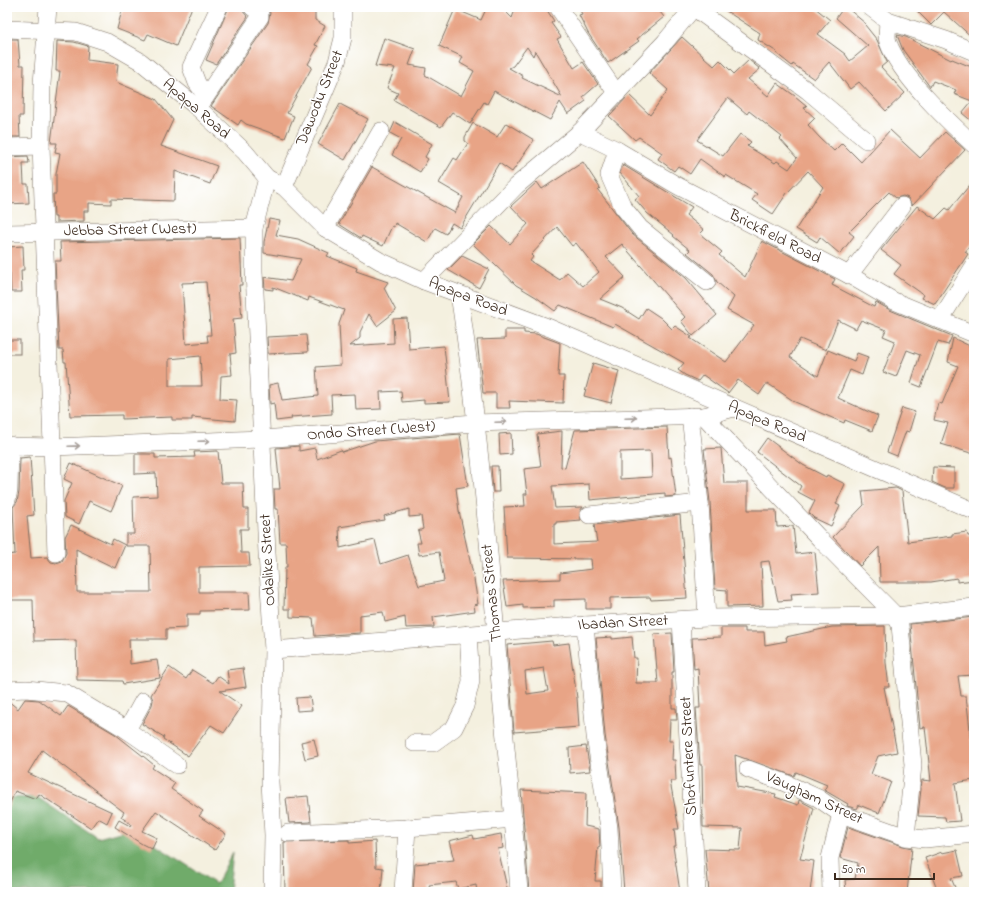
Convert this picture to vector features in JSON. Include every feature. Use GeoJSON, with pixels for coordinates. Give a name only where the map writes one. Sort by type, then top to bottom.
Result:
{"type":"FeatureCollection","features":[{"type":"Feature","properties":{"kind":"street"},"geometry":{"type":"LineString","coordinates":[[48,7],[45,30],[42,84],[41,146],[56,553]]}},
{"type":"Feature","properties":{"kind":"street"},"geometry":{"type":"LineString","coordinates":[[202,102],[191,67],[219,7]]}},
{"type":"Feature","properties":{"kind":"street"},"geometry":{"type":"LineString","coordinates":[[202,102],[260,17],[260,13],[252,7]]}},
{"type":"Feature","properties":{"kind":"street","name":"Dawodu Street"},"geometry":{"type":"LineString","coordinates":[[284,187],[337,62],[343,38],[344,7]]}},
{"type":"Feature","properties":{"kind":"street"},"geometry":{"type":"LineString","coordinates":[[558,7],[617,94]]}},
{"type":"Feature","properties":{"kind":"street"},"geometry":{"type":"LineString","coordinates":[[424,281],[516,186],[580,132],[665,42],[693,7],[808,91],[866,140]]}},
{"type":"Feature","properties":{"kind":"street"},"geometry":{"type":"LineString","coordinates":[[870,7],[888,21],[946,40],[974,52]]}},
{"type":"Feature","properties":{"kind":"street"},"geometry":{"type":"LineString","coordinates":[[888,21],[888,42],[907,76],[939,111],[974,145]]}},
{"type":"Feature","properties":{"kind":"street","name":"Apapa Road"},"geometry":{"type":"LineString","coordinates":[[7,29],[76,32],[107,42],[140,61],[202,102],[267,178],[284,187],[325,228],[380,261],[424,281],[550,328],[917,485],[974,511]]}},
{"type":"Feature","properties":{"kind":"street"},"geometry":{"type":"LineString","coordinates":[[325,228],[381,131]]}},
{"type":"Feature","properties":{"kind":"street","name":"Brickfield Road"},"geometry":{"type":"LineString","coordinates":[[580,132],[617,150],[678,186],[849,275],[894,301],[974,334]]}},
{"type":"Feature","properties":{"kind":"street"},"geometry":{"type":"LineString","coordinates":[[7,148],[41,146]]}},
{"type":"Feature","properties":{"kind":"street"},"geometry":{"type":"LineString","coordinates":[[617,150],[609,176],[623,206],[640,228],[707,282]]}},
{"type":"Feature","properties":{"kind":"street","name":"Odalike Street"},"geometry":{"type":"LineString","coordinates":[[267,178],[254,228],[254,271],[273,650],[270,782],[273,835],[272,892]]}},
{"type":"Feature","properties":{"kind":"street"},"geometry":{"type":"LineString","coordinates":[[849,275],[902,206]]}},
{"type":"Feature","properties":{"kind":"street","name":"Jebba Street (West)"},"geometry":{"type":"LineString","coordinates":[[7,233],[254,228]]}},
{"type":"Feature","properties":{"kind":"street"},"geometry":{"type":"LineString","coordinates":[[940,320],[974,266]]}},
{"type":"Feature","properties":{"kind":"street","name":"Thomas Street"},"geometry":{"type":"LineString","coordinates":[[459,294],[475,423],[497,632],[507,766],[514,819],[519,892]]}},
{"type":"Feature","properties":{"kind":"street","name":"Ondo Street (West)"},"geometry":{"type":"LineString","coordinates":[[9,446],[52,447],[262,439],[475,423],[697,416],[734,408]]}},
{"type":"Feature","properties":{"kind":"street"},"geometry":{"type":"LineString","coordinates":[[697,416],[700,503],[707,618]]}},
{"type":"Feature","properties":{"kind":"street"},"geometry":{"type":"LineString","coordinates":[[697,416],[896,616],[900,625],[913,765],[906,837]]}},
{"type":"Feature","properties":{"kind":"street"},"geometry":{"type":"LineString","coordinates":[[7,500],[9,490],[9,446]]}},
{"type":"Feature","properties":{"kind":"street"},"geometry":{"type":"LineString","coordinates":[[589,515],[700,503]]}},
{"type":"Feature","properties":{"kind":"street","name":"Ibadan Street"},"geometry":{"type":"LineString","coordinates":[[273,650],[585,625],[707,618],[896,616],[974,607]]}},
{"type":"Feature","properties":{"kind":"street","name":"Shofuntere Street"},"geometry":{"type":"LineString","coordinates":[[681,620],[697,892]]}},
{"type":"Feature","properties":{"kind":"street"},"geometry":{"type":"LineString","coordinates":[[585,625],[595,736],[609,828],[612,892]]}},
{"type":"Feature","properties":{"kind":"street"},"geometry":{"type":"LineString","coordinates":[[414,743],[433,743],[454,728],[465,706],[471,681],[468,634]]}},
{"type":"Feature","properties":{"kind":"street"},"geometry":{"type":"LineString","coordinates":[[7,690],[26,689],[66,693],[127,730],[177,765]]}},
{"type":"Feature","properties":{"kind":"street"},"geometry":{"type":"LineString","coordinates":[[127,730],[143,702]]}},
{"type":"Feature","properties":{"kind":"street","name":"Vaugham Street"},"geometry":{"type":"LineString","coordinates":[[748,769],[783,782],[818,798],[841,814],[906,837],[925,838],[974,834]]}},
{"type":"Feature","properties":{"kind":"street"},"geometry":{"type":"LineString","coordinates":[[830,892],[830,858],[841,814]]}},
{"type":"Feature","properties":{"kind":"street"},"geometry":{"type":"LineString","coordinates":[[288,833],[407,828],[514,819]]}},
{"type":"Feature","properties":{"kind":"street"},"geometry":{"type":"LineString","coordinates":[[403,892],[407,828]]}},
{"type":"Feature","properties":{"kind":"green space"},"geometry":{"type":"Polygon","coordinates":[[[37,797],[98,838],[131,829],[216,884],[233,852],[229,892],[7,892],[7,798],[37,797]]]}},
{"type":"Feature","properties":{"kind":"building"},"geometry":{"type":"Polygon","coordinates":[[[123,7],[192,7],[176,46],[148,34],[145,40],[117,29],[123,7]]]}},
{"type":"Feature","properties":{"kind":"building"},"geometry":{"type":"Polygon","coordinates":[[[229,7],[239,7],[248,17],[216,64],[206,60],[229,7]]]}},
{"type":"Feature","properties":{"kind":"building"},"geometry":{"type":"Polygon","coordinates":[[[268,7],[315,7],[315,20],[325,26],[315,45],[318,46],[308,64],[312,67],[287,113],[294,116],[285,138],[246,124],[241,120],[238,125],[211,106],[268,23],[270,13],[268,7]]]}},
{"type":"Feature","properties":{"kind":"building"},"geometry":{"type":"Polygon","coordinates":[[[487,7],[501,7],[512,18],[516,7],[545,7],[554,21],[551,23],[561,37],[557,39],[574,68],[583,62],[598,84],[583,97],[586,101],[568,114],[560,102],[550,120],[494,91],[487,104],[484,102],[470,124],[452,112],[441,127],[394,100],[398,93],[387,88],[395,68],[375,66],[384,38],[415,49],[409,65],[426,68],[425,75],[461,96],[474,71],[460,63],[463,57],[439,46],[455,9],[481,20],[487,7]],[[527,47],[513,66],[509,68],[523,76],[522,78],[562,97],[535,51],[533,56],[527,47]]]}},
{"type":"Feature","properties":{"kind":"building"},"geometry":{"type":"Polygon","coordinates":[[[578,7],[656,7],[664,17],[637,39],[639,41],[608,63],[588,33],[579,15],[582,14],[578,7]]]}},
{"type":"Feature","properties":{"kind":"building"},"geometry":{"type":"Polygon","coordinates":[[[720,7],[814,7],[830,20],[818,34],[845,54],[850,61],[868,46],[836,18],[844,7],[846,7],[866,24],[865,25],[877,40],[887,62],[881,67],[905,93],[886,111],[859,82],[850,89],[829,62],[814,79],[793,64],[792,66],[776,53],[777,52],[758,40],[760,33],[720,7]]]}},
{"type":"Feature","properties":{"kind":"building"},"geometry":{"type":"Polygon","coordinates":[[[913,7],[974,7],[974,39],[944,12],[931,25],[913,7]]]}},
{"type":"Feature","properties":{"kind":"building"},"geometry":{"type":"Polygon","coordinates":[[[897,35],[906,37],[951,60],[952,59],[974,68],[974,123],[962,113],[972,101],[954,94],[956,90],[933,81],[930,87],[903,50],[897,35]]]}},
{"type":"Feature","properties":{"kind":"building"},"geometry":{"type":"Polygon","coordinates":[[[682,37],[714,66],[720,60],[734,74],[749,60],[760,69],[748,79],[768,96],[777,83],[795,96],[807,106],[804,108],[815,118],[808,125],[820,138],[834,151],[842,143],[861,162],[890,130],[920,158],[945,132],[965,150],[912,206],[908,198],[903,196],[896,198],[889,192],[849,232],[854,236],[840,254],[820,237],[817,242],[796,229],[823,187],[808,171],[787,193],[773,214],[752,200],[757,194],[726,175],[725,177],[700,159],[690,174],[678,166],[674,171],[658,159],[662,153],[639,137],[635,140],[609,116],[629,95],[650,115],[668,90],[649,73],[682,37]],[[728,98],[697,140],[723,156],[740,134],[751,142],[747,146],[775,163],[777,161],[789,169],[797,158],[780,139],[782,137],[749,111],[747,114],[728,98]]]}},
{"type":"Feature","properties":{"kind":"building"},"geometry":{"type":"Polygon","coordinates":[[[7,39],[18,39],[20,65],[24,65],[23,116],[19,116],[20,137],[7,137],[7,66],[9,66],[7,39]]]}},
{"type":"Feature","properties":{"kind":"building"},"geometry":{"type":"Polygon","coordinates":[[[57,41],[74,42],[88,46],[87,60],[118,64],[116,82],[156,99],[173,120],[161,146],[217,166],[210,184],[175,171],[174,201],[111,199],[111,204],[89,203],[89,211],[84,211],[84,221],[56,222],[56,217],[54,217],[53,194],[56,194],[56,174],[60,153],[55,152],[57,143],[51,143],[60,71],[56,71],[57,41]]]}},
{"type":"Feature","properties":{"kind":"building"},"geometry":{"type":"Polygon","coordinates":[[[340,104],[368,119],[345,160],[318,144],[340,104]]]}},
{"type":"Feature","properties":{"kind":"building"},"geometry":{"type":"Polygon","coordinates":[[[395,122],[432,144],[425,157],[428,159],[420,172],[392,155],[401,139],[390,133],[395,122]]]}},
{"type":"Feature","properties":{"kind":"building"},"geometry":{"type":"Polygon","coordinates":[[[473,123],[497,137],[506,123],[534,140],[512,172],[499,163],[460,228],[452,223],[446,234],[435,228],[427,242],[395,223],[394,227],[392,226],[383,246],[362,236],[361,238],[339,224],[372,167],[455,213],[463,197],[439,183],[454,158],[457,160],[468,143],[465,141],[465,137],[473,123]]]}},
{"type":"Feature","properties":{"kind":"building"},"geometry":{"type":"Polygon","coordinates":[[[28,156],[29,163],[23,163],[24,184],[28,184],[29,203],[7,204],[7,157],[28,156]]]}},
{"type":"Feature","properties":{"kind":"building"},"geometry":{"type":"Polygon","coordinates":[[[583,162],[600,188],[598,190],[632,234],[686,278],[717,315],[693,336],[681,321],[685,317],[622,244],[606,257],[625,277],[600,299],[622,308],[639,319],[646,308],[661,318],[672,329],[675,326],[726,362],[754,325],[727,310],[734,297],[717,282],[713,274],[687,253],[690,250],[647,213],[635,199],[639,196],[620,173],[623,165],[692,207],[686,215],[704,230],[700,234],[722,252],[719,255],[745,277],[762,241],[835,279],[832,285],[874,307],[876,302],[890,310],[952,336],[948,345],[938,342],[921,387],[911,383],[920,355],[907,350],[896,377],[883,372],[895,341],[883,336],[886,330],[861,320],[856,329],[838,320],[826,350],[800,339],[790,357],[818,376],[828,350],[854,361],[857,353],[868,357],[862,375],[850,370],[838,398],[878,416],[872,431],[845,420],[844,423],[795,402],[767,383],[759,395],[738,380],[728,393],[703,375],[698,381],[685,375],[678,370],[684,363],[615,324],[613,327],[560,305],[555,311],[516,285],[473,244],[491,226],[510,244],[528,224],[511,206],[537,182],[542,189],[583,162]],[[557,227],[531,255],[533,257],[530,261],[560,280],[567,272],[583,286],[599,272],[576,243],[572,246],[557,227]]]}},
{"type":"Feature","properties":{"kind":"building"},"geometry":{"type":"Polygon","coordinates":[[[974,180],[974,241],[965,252],[968,254],[935,304],[922,298],[924,295],[894,274],[901,265],[881,250],[917,206],[935,219],[946,208],[949,210],[974,180]]]}},
{"type":"Feature","properties":{"kind":"building"},"geometry":{"type":"Polygon","coordinates":[[[269,219],[280,221],[276,235],[298,239],[329,253],[327,256],[357,268],[356,271],[388,282],[384,288],[396,311],[377,326],[369,314],[360,332],[360,338],[350,346],[394,343],[393,319],[407,318],[409,349],[444,346],[450,402],[424,403],[424,400],[402,402],[401,391],[380,392],[381,409],[356,410],[355,394],[331,395],[332,414],[291,417],[292,419],[276,421],[274,403],[270,404],[269,385],[278,383],[282,400],[318,396],[316,367],[341,365],[339,324],[344,310],[309,297],[308,301],[273,287],[273,290],[265,289],[264,277],[291,281],[301,259],[264,253],[264,242],[269,219]]]}},
{"type":"Feature","properties":{"kind":"building"},"geometry":{"type":"Polygon","coordinates":[[[240,238],[242,285],[239,285],[242,318],[233,319],[236,353],[230,354],[232,375],[221,376],[220,399],[237,400],[235,421],[192,417],[192,420],[172,420],[172,417],[122,419],[122,415],[70,416],[66,362],[64,362],[63,350],[59,350],[55,261],[61,261],[60,242],[240,238]],[[206,282],[182,283],[186,344],[208,342],[207,335],[211,335],[206,282]],[[200,356],[169,359],[169,386],[202,386],[200,356]]]}},
{"type":"Feature","properties":{"kind":"building"},"geometry":{"type":"Polygon","coordinates":[[[23,246],[24,270],[21,270],[22,292],[11,292],[10,273],[7,273],[7,247],[23,246]]]}},
{"type":"Feature","properties":{"kind":"building"},"geometry":{"type":"Polygon","coordinates":[[[462,256],[489,269],[479,288],[448,270],[462,256]]]}},
{"type":"Feature","properties":{"kind":"building"},"geometry":{"type":"Polygon","coordinates":[[[505,330],[524,330],[524,333],[536,334],[560,343],[558,376],[564,376],[563,403],[509,401],[510,408],[496,408],[496,393],[483,393],[477,340],[505,339],[505,330]]]}},
{"type":"Feature","properties":{"kind":"building"},"geometry":{"type":"Polygon","coordinates":[[[306,335],[308,352],[268,354],[267,337],[306,335]]]}},
{"type":"Feature","properties":{"kind":"building"},"geometry":{"type":"Polygon","coordinates":[[[953,338],[974,348],[974,454],[941,444],[948,423],[934,420],[938,403],[942,404],[958,366],[948,362],[953,338]]]}},
{"type":"Feature","properties":{"kind":"building"},"geometry":{"type":"Polygon","coordinates":[[[7,340],[20,340],[20,354],[7,354],[7,340]]]}},
{"type":"Feature","properties":{"kind":"building"},"geometry":{"type":"Polygon","coordinates":[[[593,363],[619,371],[611,403],[584,396],[593,363]]]}},
{"type":"Feature","properties":{"kind":"building"},"geometry":{"type":"Polygon","coordinates":[[[902,408],[915,412],[909,432],[906,431],[897,456],[887,452],[902,408]]]}},
{"type":"Feature","properties":{"kind":"building"},"geometry":{"type":"Polygon","coordinates":[[[667,427],[669,458],[671,457],[676,496],[665,497],[665,493],[590,500],[589,484],[552,486],[555,508],[583,507],[580,511],[581,520],[556,522],[556,524],[554,524],[554,544],[597,542],[594,525],[680,515],[687,598],[651,600],[650,597],[610,598],[610,609],[586,609],[586,599],[554,600],[554,607],[523,608],[523,605],[507,607],[503,581],[560,579],[560,573],[592,569],[591,559],[507,558],[504,507],[525,506],[524,494],[527,494],[524,469],[541,467],[537,434],[562,431],[561,467],[565,468],[575,430],[667,427]],[[649,451],[620,452],[620,479],[652,477],[651,453],[649,451]]]}},
{"type":"Feature","properties":{"kind":"building"},"geometry":{"type":"Polygon","coordinates":[[[511,433],[512,454],[500,455],[499,434],[511,433]]]}},
{"type":"Feature","properties":{"kind":"building"},"geometry":{"type":"Polygon","coordinates":[[[460,434],[468,486],[456,488],[459,511],[478,604],[474,605],[475,611],[433,617],[434,627],[406,628],[405,617],[385,622],[383,612],[360,615],[360,633],[315,636],[313,618],[290,617],[290,609],[284,609],[285,567],[287,567],[286,543],[280,543],[278,509],[275,509],[274,489],[280,489],[276,448],[299,446],[299,451],[315,448],[317,459],[341,450],[342,452],[375,441],[460,434]],[[409,509],[384,516],[385,520],[339,527],[340,548],[375,540],[381,564],[408,555],[419,586],[444,581],[439,552],[419,555],[417,543],[421,543],[418,531],[423,529],[421,516],[409,517],[409,509]]]}},
{"type":"Feature","properties":{"kind":"building"},"geometry":{"type":"Polygon","coordinates":[[[767,438],[803,465],[826,477],[827,475],[845,484],[836,504],[840,506],[831,526],[814,518],[809,513],[815,501],[798,492],[801,486],[757,452],[767,438]]]}},
{"type":"Feature","properties":{"kind":"building"},"geometry":{"type":"Polygon","coordinates":[[[721,448],[724,483],[748,483],[748,510],[776,510],[777,527],[793,526],[796,554],[815,552],[819,592],[791,594],[792,600],[778,601],[769,561],[761,562],[763,606],[727,607],[727,590],[715,589],[710,502],[704,449],[721,448]]]}},
{"type":"Feature","properties":{"kind":"building"},"geometry":{"type":"Polygon","coordinates":[[[218,451],[221,483],[243,483],[244,509],[248,509],[248,529],[240,529],[241,553],[249,553],[250,566],[199,567],[199,592],[249,592],[250,610],[200,611],[200,614],[187,614],[187,628],[166,629],[166,639],[129,639],[130,664],[157,660],[160,678],[123,684],[122,681],[77,680],[76,640],[34,641],[33,600],[7,600],[7,555],[15,554],[13,507],[17,502],[19,492],[20,458],[30,457],[34,515],[27,516],[31,558],[47,557],[51,562],[56,563],[62,561],[66,553],[65,537],[71,525],[111,544],[113,539],[125,545],[115,568],[76,549],[77,592],[151,592],[150,546],[126,546],[126,534],[134,534],[133,497],[157,496],[156,473],[135,474],[135,454],[155,454],[155,458],[195,457],[194,452],[218,451]]]}},
{"type":"Feature","properties":{"kind":"building"},"geometry":{"type":"Polygon","coordinates":[[[71,463],[122,486],[111,511],[89,501],[79,524],[65,517],[64,501],[72,483],[64,479],[71,463]]]}},
{"type":"Feature","properties":{"kind":"building"},"geometry":{"type":"Polygon","coordinates":[[[491,466],[498,466],[499,492],[493,492],[491,466]]]}},
{"type":"Feature","properties":{"kind":"building"},"geometry":{"type":"Polygon","coordinates":[[[933,467],[954,468],[954,488],[945,488],[932,482],[933,467]]]}},
{"type":"Feature","properties":{"kind":"building"},"geometry":{"type":"Polygon","coordinates":[[[896,488],[902,491],[908,542],[952,536],[952,534],[967,532],[968,536],[974,536],[974,580],[957,582],[957,578],[931,582],[880,582],[879,547],[860,566],[833,537],[864,505],[862,491],[896,488]]]}},
{"type":"Feature","properties":{"kind":"building"},"geometry":{"type":"Polygon","coordinates":[[[974,617],[974,675],[958,676],[961,696],[966,696],[974,763],[974,780],[955,783],[960,821],[946,822],[945,817],[918,816],[922,780],[931,781],[925,727],[920,728],[910,624],[974,617]]]}},
{"type":"Feature","properties":{"kind":"building"},"geometry":{"type":"Polygon","coordinates":[[[885,626],[886,663],[889,687],[884,687],[897,752],[878,756],[871,774],[891,782],[879,813],[859,805],[857,809],[847,806],[848,804],[824,790],[827,785],[796,772],[794,776],[735,755],[737,787],[776,794],[775,797],[798,805],[799,800],[814,808],[800,859],[814,861],[810,892],[709,892],[705,849],[740,850],[742,828],[703,827],[702,765],[700,765],[696,708],[700,708],[698,668],[694,669],[692,638],[721,637],[721,628],[745,628],[745,632],[764,632],[765,645],[787,641],[786,637],[832,627],[885,626]]]}},
{"type":"Feature","properties":{"kind":"building"},"geometry":{"type":"Polygon","coordinates":[[[672,633],[674,672],[672,672],[672,708],[676,708],[677,720],[670,720],[669,741],[673,741],[672,760],[675,760],[676,781],[670,781],[679,829],[674,829],[676,846],[673,846],[680,892],[624,892],[619,827],[605,735],[596,638],[612,637],[612,639],[632,637],[634,658],[637,658],[636,683],[658,683],[654,634],[672,633]]]}},
{"type":"Feature","properties":{"kind":"building"},"geometry":{"type":"Polygon","coordinates":[[[552,641],[553,645],[569,643],[577,698],[579,727],[514,732],[507,645],[552,641]],[[544,668],[525,671],[527,694],[548,691],[544,668]]]}},
{"type":"Feature","properties":{"kind":"building"},"geometry":{"type":"Polygon","coordinates":[[[169,667],[186,679],[192,670],[213,683],[218,676],[229,684],[227,670],[243,668],[246,687],[220,691],[242,706],[224,733],[211,725],[188,756],[163,739],[164,737],[142,724],[152,705],[153,700],[151,695],[169,667]]]}},
{"type":"Feature","properties":{"kind":"building"},"geometry":{"type":"Polygon","coordinates":[[[310,697],[312,710],[297,711],[296,698],[310,697]]]}},
{"type":"Feature","properties":{"kind":"building"},"geometry":{"type":"Polygon","coordinates":[[[25,699],[39,700],[61,716],[68,706],[115,734],[143,756],[154,765],[152,768],[175,783],[171,789],[203,811],[199,816],[226,834],[215,850],[156,811],[142,831],[157,838],[152,849],[142,844],[115,827],[119,820],[130,826],[131,824],[121,817],[124,812],[42,750],[28,773],[112,812],[107,823],[98,818],[91,828],[39,794],[36,799],[15,791],[7,810],[7,700],[18,709],[25,699]]]}},
{"type":"Feature","properties":{"kind":"building"},"geometry":{"type":"Polygon","coordinates":[[[314,739],[318,756],[305,759],[301,742],[314,739]]]}},
{"type":"Feature","properties":{"kind":"building"},"geometry":{"type":"Polygon","coordinates":[[[586,746],[590,771],[570,773],[569,748],[586,746]]]}},
{"type":"Feature","properties":{"kind":"building"},"geometry":{"type":"Polygon","coordinates":[[[521,790],[586,793],[585,826],[599,829],[600,847],[598,847],[595,881],[601,881],[601,892],[529,892],[521,790]]]}},
{"type":"Feature","properties":{"kind":"building"},"geometry":{"type":"Polygon","coordinates":[[[308,796],[311,822],[289,823],[286,798],[308,796]]]}},
{"type":"Feature","properties":{"kind":"building"},"geometry":{"type":"Polygon","coordinates":[[[848,827],[912,848],[907,892],[888,890],[888,892],[846,892],[845,880],[855,879],[858,863],[840,858],[848,827]]]}},
{"type":"Feature","properties":{"kind":"building"},"geometry":{"type":"Polygon","coordinates":[[[501,834],[503,848],[498,849],[508,892],[477,892],[476,885],[458,889],[456,882],[429,885],[431,892],[413,892],[415,864],[454,860],[449,841],[473,835],[474,839],[501,834]]]}},
{"type":"Feature","properties":{"kind":"building"},"geometry":{"type":"Polygon","coordinates":[[[349,840],[349,843],[375,841],[376,867],[383,868],[381,892],[364,892],[364,889],[329,892],[285,892],[284,842],[349,840]]]}},
{"type":"Feature","properties":{"kind":"building"},"geometry":{"type":"Polygon","coordinates":[[[957,850],[963,876],[951,878],[957,892],[938,892],[925,858],[942,852],[957,850]]]}}]}
